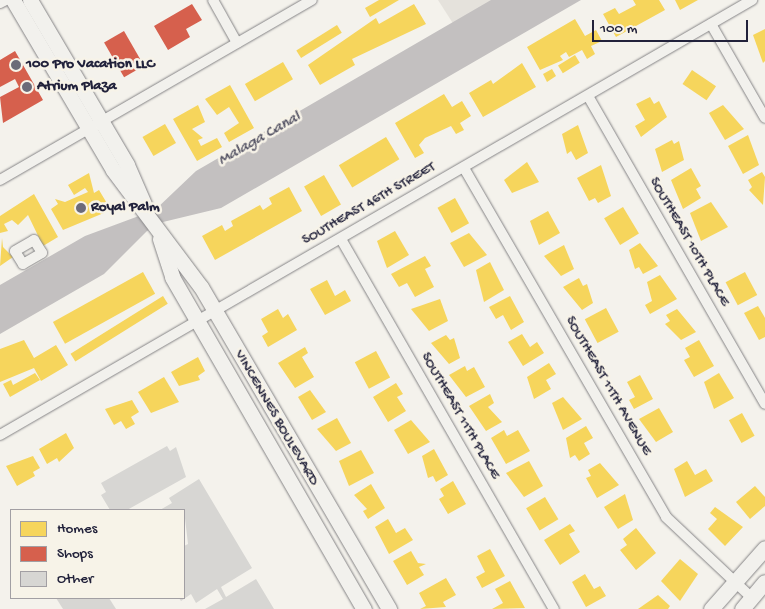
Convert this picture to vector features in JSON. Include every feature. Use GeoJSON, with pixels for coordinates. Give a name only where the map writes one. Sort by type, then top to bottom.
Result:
{"type":"FeatureCollection","features":[{"type":"Feature","properties":{"kind":"street"},"geometry":{"type":"LineString","coordinates":[[0,3],[6,0]]}},
{"type":"Feature","properties":{"kind":"street","name":"VINCENNES BOULEVARD"},"geometry":{"type":"LineString","coordinates":[[12,0],[88,129],[146,210],[157,230],[214,312],[389,609]]}},
{"type":"Feature","properties":{"kind":"street","name":"VINCENNES BOULEVARD"},"geometry":{"type":"LineString","coordinates":[[30,0],[136,180],[146,210]]}},
{"type":"Feature","properties":{"kind":"street"},"geometry":{"type":"LineString","coordinates":[[213,0],[237,43]]}},
{"type":"Feature","properties":{"kind":"street"},"geometry":{"type":"LineString","coordinates":[[0,180],[312,0]]}},
{"type":"Feature","properties":{"kind":"street","name":"SOUTHEAST 46TH STREET"},"geometry":{"type":"LineString","coordinates":[[0,435],[752,0]]}},
{"type":"Feature","properties":{"kind":"street"},"geometry":{"type":"LineString","coordinates":[[711,24],[765,118]]}},
{"type":"Feature","properties":{"kind":"street","name":"SOUTHEAST 10TH PLACE"},"geometry":{"type":"LineString","coordinates":[[588,96],[765,404]]}},
{"type":"Feature","properties":{"kind":"street","name":"SOUTHEAST 11TH AVENUE"},"geometry":{"type":"LineString","coordinates":[[464,168],[666,517],[734,582],[747,603]]}},
{"type":"Feature","properties":{"kind":"street","name":"VINCENNES BOULEVARD"},"geometry":{"type":"LineString","coordinates":[[157,230],[172,276],[364,609]]}},
{"type":"Feature","properties":{"kind":"street","name":"SOUTHEAST 11TH PLACE"},"geometry":{"type":"LineString","coordinates":[[340,239],[554,609]]}},
{"type":"Feature","properties":{"kind":"street"},"geometry":{"type":"LineString","coordinates":[[718,607],[734,582],[765,548]]}},
{"type":"Feature","properties":{"kind":"street"},"geometry":{"type":"LineString","coordinates":[[747,603],[765,582]]}},
{"type":"Feature","properties":{"kind":"shaded area"},"geometry":{"type":"Polygon","coordinates":[[[438,0],[497,0],[454,25],[438,0]]]}},
{"type":"Feature","properties":{"kind":"water","name":"Malaga Canal"},"geometry":{"type":"Polygon","coordinates":[[[491,0],[581,0],[221,208],[163,222],[147,231],[104,274],[0,334],[0,285],[85,236],[155,210],[196,171],[491,0]]]}},
{"type":"Feature","properties":{"kind":"building: Homes"},"geometry":{"type":"Polygon","coordinates":[[[379,0],[399,0],[370,17],[365,8],[379,0]]]}},
{"type":"Feature","properties":{"kind":"building: Homes"},"geometry":{"type":"Polygon","coordinates":[[[633,0],[659,0],[665,10],[616,37],[603,14],[615,8],[619,14],[636,5],[633,0]]]}},
{"type":"Feature","properties":{"kind":"building: Homes"},"geometry":{"type":"Polygon","coordinates":[[[675,0],[698,0],[680,10],[675,0]]]}},
{"type":"Feature","properties":{"kind":"building: Homes"},"geometry":{"type":"Polygon","coordinates":[[[414,4],[426,24],[352,59],[355,65],[320,85],[308,65],[376,18],[379,24],[414,4]]]}},
{"type":"Feature","properties":{"kind":"building: Homes"},"geometry":{"type":"Polygon","coordinates":[[[575,19],[585,36],[596,30],[602,41],[591,46],[595,54],[587,59],[582,50],[569,57],[566,52],[560,56],[563,60],[540,70],[527,47],[575,19]]]}},
{"type":"Feature","properties":{"kind":"building: Homes"},"geometry":{"type":"Polygon","coordinates":[[[337,25],[342,33],[301,58],[296,50],[337,25]]]}},
{"type":"Feature","properties":{"kind":"building: Homes"},"geometry":{"type":"Polygon","coordinates":[[[765,29],[765,61],[763,63],[753,35],[765,29]]]}},
{"type":"Feature","properties":{"kind":"building: Homes"},"geometry":{"type":"Polygon","coordinates":[[[575,55],[580,63],[563,73],[558,66],[575,55]]]}},
{"type":"Feature","properties":{"kind":"building: Homes"},"geometry":{"type":"Polygon","coordinates":[[[283,62],[293,79],[255,101],[245,84],[283,62]]]}},
{"type":"Feature","properties":{"kind":"building: Homes"},"geometry":{"type":"Polygon","coordinates":[[[522,63],[536,87],[483,117],[469,93],[491,80],[493,84],[522,63]]]}},
{"type":"Feature","properties":{"kind":"building: Homes"},"geometry":{"type":"Polygon","coordinates":[[[552,69],[556,76],[547,82],[543,74],[552,69]]]}},
{"type":"Feature","properties":{"kind":"building: Homes"},"geometry":{"type":"Polygon","coordinates":[[[692,70],[716,86],[707,100],[682,84],[692,70]]]}},
{"type":"Feature","properties":{"kind":"building: Homes"},"geometry":{"type":"Polygon","coordinates":[[[230,85],[254,128],[229,142],[224,133],[239,123],[229,107],[217,115],[205,99],[230,85]]]}},
{"type":"Feature","properties":{"kind":"building: Homes"},"geometry":{"type":"Polygon","coordinates":[[[444,94],[452,107],[462,101],[471,116],[460,123],[464,130],[456,134],[451,126],[425,138],[419,145],[424,153],[415,158],[395,123],[444,94]]]}},
{"type":"Feature","properties":{"kind":"building: Homes"},"geometry":{"type":"Polygon","coordinates":[[[650,97],[654,104],[659,101],[667,117],[641,137],[635,126],[645,120],[636,104],[650,97]]]}},
{"type":"Feature","properties":{"kind":"building: Homes"},"geometry":{"type":"Polygon","coordinates":[[[198,105],[205,122],[192,129],[203,138],[198,140],[201,146],[217,138],[222,147],[197,161],[173,119],[198,105]]]}},
{"type":"Feature","properties":{"kind":"building: Homes"},"geometry":{"type":"Polygon","coordinates":[[[723,105],[744,129],[725,140],[709,113],[723,105]]]}},
{"type":"Feature","properties":{"kind":"building: Homes"},"geometry":{"type":"Polygon","coordinates":[[[165,124],[176,143],[153,156],[142,137],[165,124]]]}},
{"type":"Feature","properties":{"kind":"building: Homes"},"geometry":{"type":"Polygon","coordinates":[[[578,125],[588,153],[576,160],[571,151],[567,154],[562,134],[578,125]]]}},
{"type":"Feature","properties":{"kind":"building: Homes"},"geometry":{"type":"Polygon","coordinates":[[[748,135],[759,165],[743,174],[728,146],[748,135]]]}},
{"type":"Feature","properties":{"kind":"building: Homes"},"geometry":{"type":"Polygon","coordinates":[[[386,137],[399,159],[352,188],[339,165],[386,137]]]}},
{"type":"Feature","properties":{"kind":"building: Homes"},"geometry":{"type":"Polygon","coordinates":[[[672,140],[674,144],[679,141],[684,160],[662,172],[655,149],[672,140]]]}},
{"type":"Feature","properties":{"kind":"building: Homes"},"geometry":{"type":"Polygon","coordinates":[[[527,162],[539,182],[512,193],[504,180],[527,162]]]}},
{"type":"Feature","properties":{"kind":"building: Homes"},"geometry":{"type":"Polygon","coordinates":[[[601,165],[611,196],[598,203],[595,198],[589,201],[577,178],[601,165]]]}},
{"type":"Feature","properties":{"kind":"building: Homes"},"geometry":{"type":"Polygon","coordinates":[[[691,168],[701,186],[696,189],[701,198],[683,209],[671,180],[691,168]]]}},
{"type":"Feature","properties":{"kind":"building: Homes"},"geometry":{"type":"Polygon","coordinates":[[[762,172],[765,177],[763,205],[749,190],[752,187],[748,180],[762,172]]]}},
{"type":"Feature","properties":{"kind":"building: Homes","name":"Royal Palm"},"geometry":{"type":"Polygon","coordinates":[[[89,173],[94,193],[99,190],[111,210],[63,230],[51,209],[58,204],[55,199],[65,202],[88,192],[85,188],[74,195],[68,185],[89,173]]]}},
{"type":"Feature","properties":{"kind":"building: Homes"},"geometry":{"type":"Polygon","coordinates":[[[324,175],[341,204],[321,216],[304,186],[324,175]]]}},
{"type":"Feature","properties":{"kind":"building: Homes"},"geometry":{"type":"Polygon","coordinates":[[[289,187],[302,211],[215,260],[202,236],[222,225],[225,231],[233,226],[231,221],[260,205],[263,210],[272,204],[269,198],[289,187]]]}},
{"type":"Feature","properties":{"kind":"building: Homes"},"geometry":{"type":"Polygon","coordinates":[[[34,194],[58,237],[43,246],[28,215],[18,225],[12,220],[4,224],[8,231],[0,233],[0,216],[34,194]]]}},
{"type":"Feature","properties":{"kind":"building: Homes"},"geometry":{"type":"Polygon","coordinates":[[[455,198],[469,223],[452,233],[438,208],[455,198]]]}},
{"type":"Feature","properties":{"kind":"building: Homes"},"geometry":{"type":"Polygon","coordinates":[[[711,202],[728,227],[701,241],[690,213],[711,202]]]}},
{"type":"Feature","properties":{"kind":"building: Homes"},"geometry":{"type":"Polygon","coordinates":[[[623,207],[639,234],[620,245],[604,218],[623,207]]]}},
{"type":"Feature","properties":{"kind":"building: Homes"},"geometry":{"type":"Polygon","coordinates":[[[548,211],[560,233],[539,245],[530,221],[548,211]]]}},
{"type":"Feature","properties":{"kind":"building: Homes"},"geometry":{"type":"Polygon","coordinates":[[[395,231],[409,255],[387,268],[377,241],[395,231]]]}},
{"type":"Feature","properties":{"kind":"building: Homes"},"geometry":{"type":"Polygon","coordinates":[[[469,233],[487,255],[464,267],[450,243],[469,233]]]}},
{"type":"Feature","properties":{"kind":"building: Homes"},"geometry":{"type":"Polygon","coordinates":[[[2,238],[3,247],[13,257],[0,266],[2,238]]]}},
{"type":"Feature","properties":{"kind":"building: Homes"},"geometry":{"type":"Polygon","coordinates":[[[640,243],[658,266],[643,274],[639,267],[635,269],[629,250],[640,243]]]}},
{"type":"Feature","properties":{"kind":"building: Homes"},"geometry":{"type":"Polygon","coordinates":[[[564,245],[574,269],[561,276],[544,256],[564,245]]]}},
{"type":"Feature","properties":{"kind":"building: Homes"},"geometry":{"type":"Polygon","coordinates":[[[425,256],[431,266],[425,269],[434,287],[415,297],[407,283],[399,287],[391,274],[425,256]]]}},
{"type":"Feature","properties":{"kind":"building: Homes"},"geometry":{"type":"Polygon","coordinates":[[[490,262],[504,290],[484,302],[476,270],[490,262]]]}},
{"type":"Feature","properties":{"kind":"building: Homes"},"geometry":{"type":"Polygon","coordinates":[[[143,272],[155,294],[65,344],[53,322],[143,272]]]}},
{"type":"Feature","properties":{"kind":"building: Homes"},"geometry":{"type":"Polygon","coordinates":[[[745,272],[757,295],[738,305],[726,282],[745,272]]]}},
{"type":"Feature","properties":{"kind":"building: Homes"},"geometry":{"type":"Polygon","coordinates":[[[660,275],[677,299],[650,314],[645,305],[652,301],[647,282],[660,275]]]}},
{"type":"Feature","properties":{"kind":"building: Homes"},"geometry":{"type":"Polygon","coordinates":[[[579,278],[583,286],[587,284],[593,303],[582,310],[563,287],[579,278]]]}},
{"type":"Feature","properties":{"kind":"building: Homes"},"geometry":{"type":"Polygon","coordinates":[[[327,280],[335,296],[345,290],[351,301],[325,315],[310,289],[327,280]]]}},
{"type":"Feature","properties":{"kind":"building: Homes"},"geometry":{"type":"Polygon","coordinates":[[[163,296],[168,304],[75,361],[71,354],[163,296]]]}},
{"type":"Feature","properties":{"kind":"building: Homes"},"geometry":{"type":"Polygon","coordinates":[[[510,296],[524,322],[511,330],[503,315],[496,319],[489,307],[510,296]]]}},
{"type":"Feature","properties":{"kind":"building: Homes"},"geometry":{"type":"Polygon","coordinates":[[[440,299],[448,321],[429,331],[411,309],[440,299]]]}},
{"type":"Feature","properties":{"kind":"building: Homes"},"geometry":{"type":"Polygon","coordinates":[[[758,306],[765,318],[765,337],[759,340],[744,313],[758,306]]]}},
{"type":"Feature","properties":{"kind":"building: Homes"},"geometry":{"type":"Polygon","coordinates":[[[606,308],[619,332],[597,343],[585,319],[606,308]]]}},
{"type":"Feature","properties":{"kind":"building: Homes"},"geometry":{"type":"Polygon","coordinates":[[[278,309],[283,318],[288,314],[297,330],[268,347],[262,336],[268,332],[261,319],[278,309]]]}},
{"type":"Feature","properties":{"kind":"building: Homes"},"geometry":{"type":"Polygon","coordinates":[[[677,309],[696,332],[681,340],[665,324],[670,321],[666,315],[677,309]]]}},
{"type":"Feature","properties":{"kind":"building: Homes"},"geometry":{"type":"Polygon","coordinates":[[[522,334],[530,347],[537,342],[544,353],[523,366],[508,342],[522,334]]]}},
{"type":"Feature","properties":{"kind":"building: Homes"},"geometry":{"type":"Polygon","coordinates":[[[446,335],[450,340],[454,338],[460,358],[449,364],[431,343],[446,335]]]}},
{"type":"Feature","properties":{"kind":"building: Homes"},"geometry":{"type":"Polygon","coordinates":[[[24,340],[34,358],[56,345],[68,365],[41,381],[34,368],[0,382],[0,349],[24,340]]]}},
{"type":"Feature","properties":{"kind":"building: Homes"},"geometry":{"type":"Polygon","coordinates":[[[699,340],[714,366],[694,377],[684,360],[690,357],[685,348],[699,340]]]}},
{"type":"Feature","properties":{"kind":"building: Homes"},"geometry":{"type":"Polygon","coordinates":[[[305,347],[308,353],[302,357],[314,377],[295,388],[278,363],[305,347]]]}},
{"type":"Feature","properties":{"kind":"building: Homes"},"geometry":{"type":"Polygon","coordinates":[[[376,351],[390,377],[369,389],[355,362],[376,351]]]}},
{"type":"Feature","properties":{"kind":"building: Homes"},"geometry":{"type":"Polygon","coordinates":[[[198,357],[205,371],[198,376],[200,380],[179,386],[171,372],[198,357]]]}},
{"type":"Feature","properties":{"kind":"building: Homes"},"geometry":{"type":"Polygon","coordinates":[[[549,363],[556,374],[546,380],[551,389],[534,399],[527,377],[549,363]]]}},
{"type":"Feature","properties":{"kind":"building: Homes"},"geometry":{"type":"Polygon","coordinates":[[[465,366],[467,371],[474,367],[485,387],[466,397],[449,375],[465,366]]]}},
{"type":"Feature","properties":{"kind":"building: Homes"},"geometry":{"type":"Polygon","coordinates":[[[35,373],[40,380],[10,397],[3,384],[11,380],[13,385],[35,373]]]}},
{"type":"Feature","properties":{"kind":"building: Homes"},"geometry":{"type":"Polygon","coordinates":[[[719,373],[734,398],[714,409],[704,382],[719,373]]]}},
{"type":"Feature","properties":{"kind":"building: Homes"},"geometry":{"type":"Polygon","coordinates":[[[640,375],[653,399],[634,409],[629,400],[635,397],[627,382],[640,375]]]}},
{"type":"Feature","properties":{"kind":"building: Homes"},"geometry":{"type":"Polygon","coordinates":[[[164,377],[179,402],[151,413],[138,392],[164,377]]]}},
{"type":"Feature","properties":{"kind":"building: Homes"},"geometry":{"type":"Polygon","coordinates":[[[396,383],[403,394],[397,397],[406,411],[388,422],[373,397],[396,383]]]}},
{"type":"Feature","properties":{"kind":"building: Homes"},"geometry":{"type":"Polygon","coordinates":[[[310,390],[326,412],[312,420],[298,397],[310,390]]]}},
{"type":"Feature","properties":{"kind":"building: Homes"},"geometry":{"type":"Polygon","coordinates":[[[490,394],[494,403],[488,407],[502,422],[486,431],[469,406],[490,394]]]}},
{"type":"Feature","properties":{"kind":"building: Homes"},"geometry":{"type":"Polygon","coordinates":[[[563,397],[582,419],[563,430],[552,403],[563,397]]]}},
{"type":"Feature","properties":{"kind":"building: Homes"},"geometry":{"type":"Polygon","coordinates":[[[132,400],[139,412],[131,417],[135,424],[126,429],[121,421],[114,425],[105,409],[132,400]]]}},
{"type":"Feature","properties":{"kind":"building: Homes"},"geometry":{"type":"Polygon","coordinates":[[[659,408],[673,432],[656,442],[639,419],[659,408]]]}},
{"type":"Feature","properties":{"kind":"building: Homes"},"geometry":{"type":"Polygon","coordinates":[[[742,413],[755,436],[741,443],[729,420],[742,413]]]}},
{"type":"Feature","properties":{"kind":"building: Homes"},"geometry":{"type":"Polygon","coordinates":[[[337,418],[351,443],[336,451],[317,429],[337,418]]]}},
{"type":"Feature","properties":{"kind":"building: Homes"},"geometry":{"type":"Polygon","coordinates":[[[411,420],[430,442],[408,454],[394,430],[411,420]]]}},
{"type":"Feature","properties":{"kind":"building: Homes"},"geometry":{"type":"Polygon","coordinates":[[[586,426],[593,438],[584,443],[590,454],[579,461],[575,455],[570,458],[566,438],[586,426]]]}},
{"type":"Feature","properties":{"kind":"building: Homes"},"geometry":{"type":"Polygon","coordinates":[[[504,430],[507,436],[518,430],[530,451],[506,464],[491,438],[504,430]]]}},
{"type":"Feature","properties":{"kind":"building: Homes"},"geometry":{"type":"Polygon","coordinates":[[[66,433],[74,448],[59,462],[57,458],[47,464],[39,449],[66,433]]]}},
{"type":"Feature","properties":{"kind":"building: Homes"},"geometry":{"type":"Polygon","coordinates":[[[434,449],[448,475],[436,482],[433,476],[428,478],[422,456],[434,449]]]}},
{"type":"Feature","properties":{"kind":"building: Homes"},"geometry":{"type":"Polygon","coordinates":[[[361,450],[374,473],[349,486],[339,461],[361,450]]]}},
{"type":"Feature","properties":{"kind":"building: Homes"},"geometry":{"type":"Polygon","coordinates":[[[33,456],[40,468],[33,472],[35,476],[17,486],[6,466],[33,456]]]}},
{"type":"Feature","properties":{"kind":"building: Homes"},"geometry":{"type":"Polygon","coordinates":[[[529,461],[543,486],[524,497],[506,473],[529,461]]]}},
{"type":"Feature","properties":{"kind":"building: Homes"},"geometry":{"type":"Polygon","coordinates":[[[687,461],[695,475],[706,469],[713,481],[685,497],[674,469],[687,461]]]}},
{"type":"Feature","properties":{"kind":"building: Homes"},"geometry":{"type":"Polygon","coordinates":[[[600,463],[619,485],[597,498],[586,478],[591,476],[588,470],[600,463]]]}},
{"type":"Feature","properties":{"kind":"building: Homes"},"geometry":{"type":"Polygon","coordinates":[[[453,481],[466,504],[448,514],[439,499],[444,496],[440,489],[453,481]]]}},
{"type":"Feature","properties":{"kind":"building: Homes"},"geometry":{"type":"Polygon","coordinates":[[[371,484],[385,508],[368,519],[363,511],[367,509],[354,495],[371,484]]]}},
{"type":"Feature","properties":{"kind":"building: Homes"},"geometry":{"type":"Polygon","coordinates":[[[755,486],[765,497],[765,506],[750,519],[736,502],[755,486]]]}},
{"type":"Feature","properties":{"kind":"building: Homes"},"geometry":{"type":"Polygon","coordinates":[[[625,494],[633,520],[618,529],[604,507],[625,494]]]}},
{"type":"Feature","properties":{"kind":"building: Homes"},"geometry":{"type":"Polygon","coordinates":[[[545,497],[558,519],[540,531],[526,508],[545,497]]]}},
{"type":"Feature","properties":{"kind":"building: Homes"},"geometry":{"type":"Polygon","coordinates":[[[715,507],[743,527],[725,546],[708,529],[717,519],[710,513],[715,507]]]}},
{"type":"Feature","properties":{"kind":"building: Homes"},"geometry":{"type":"Polygon","coordinates":[[[388,519],[396,533],[405,528],[413,540],[389,554],[375,527],[388,519]]]}},
{"type":"Feature","properties":{"kind":"building: Homes"},"geometry":{"type":"Polygon","coordinates":[[[570,524],[575,531],[569,534],[580,552],[560,565],[544,540],[570,524]]]}},
{"type":"Feature","properties":{"kind":"building: Homes"},"geometry":{"type":"Polygon","coordinates":[[[636,528],[656,553],[636,570],[620,550],[627,545],[623,539],[636,528]]]}},
{"type":"Feature","properties":{"kind":"building: Homes"},"geometry":{"type":"Polygon","coordinates":[[[490,549],[505,576],[482,588],[476,577],[485,572],[477,556],[490,549]]]}},
{"type":"Feature","properties":{"kind":"building: Homes"},"geometry":{"type":"Polygon","coordinates":[[[411,551],[418,563],[426,564],[419,567],[424,575],[407,585],[393,561],[411,551]]]}},
{"type":"Feature","properties":{"kind":"building: Homes"},"geometry":{"type":"Polygon","coordinates":[[[680,559],[698,574],[680,601],[661,581],[680,559]]]}},
{"type":"Feature","properties":{"kind":"building: Homes"},"geometry":{"type":"Polygon","coordinates":[[[585,574],[594,589],[600,586],[606,596],[586,607],[572,582],[585,574]]]}},
{"type":"Feature","properties":{"kind":"building: Homes"},"geometry":{"type":"Polygon","coordinates":[[[446,578],[456,595],[443,602],[446,607],[420,609],[426,606],[419,593],[446,578]]]}},
{"type":"Feature","properties":{"kind":"building: Homes"},"geometry":{"type":"Polygon","coordinates":[[[510,581],[525,608],[492,609],[503,603],[495,589],[510,581]]]}},
{"type":"Feature","properties":{"kind":"building: Homes"},"geometry":{"type":"Polygon","coordinates":[[[658,595],[670,606],[668,609],[638,609],[658,595]]]}},
{"type":"Feature","properties":{"kind":"building: Shops"},"geometry":{"type":"Polygon","coordinates":[[[192,4],[202,20],[186,29],[190,37],[168,50],[154,26],[192,4]]]}},
{"type":"Feature","properties":{"kind":"building: Shops"},"geometry":{"type":"Polygon","coordinates":[[[124,31],[144,66],[124,77],[104,43],[124,31]]]}},
{"type":"Feature","properties":{"kind":"building: Shops","name":"Atrium Plaza"},"geometry":{"type":"Polygon","coordinates":[[[15,51],[43,100],[3,123],[0,97],[19,87],[15,79],[0,87],[0,60],[15,51]]]}},
{"type":"Feature","properties":{"kind":"building: Other"},"geometry":{"type":"Polygon","coordinates":[[[167,446],[170,451],[176,447],[186,477],[129,509],[109,509],[101,495],[106,492],[101,483],[167,446]]]}},
{"type":"Feature","properties":{"kind":"building: Other"},"geometry":{"type":"Polygon","coordinates":[[[199,479],[252,568],[221,587],[226,597],[256,579],[274,609],[205,609],[223,599],[217,589],[196,603],[191,594],[185,598],[185,546],[188,544],[185,509],[162,509],[172,503],[169,498],[199,479]]]}},
{"type":"Feature","properties":{"kind":"building: Other"},"geometry":{"type":"Polygon","coordinates":[[[57,599],[110,599],[116,609],[63,609],[57,599]]]}},
{"type":"Feature","properties":{"kind":"place","name":"100 Pro Vacation LLC"},"geometry":{"type":"Point","coordinates":[16,65]}},
{"type":"Feature","properties":{"kind":"place","name":"Atrium Plaza"},"geometry":{"type":"Point","coordinates":[27,87]}},
{"type":"Feature","properties":{"kind":"place","name":"Royal Palm"},"geometry":{"type":"Point","coordinates":[81,208]}}]}
